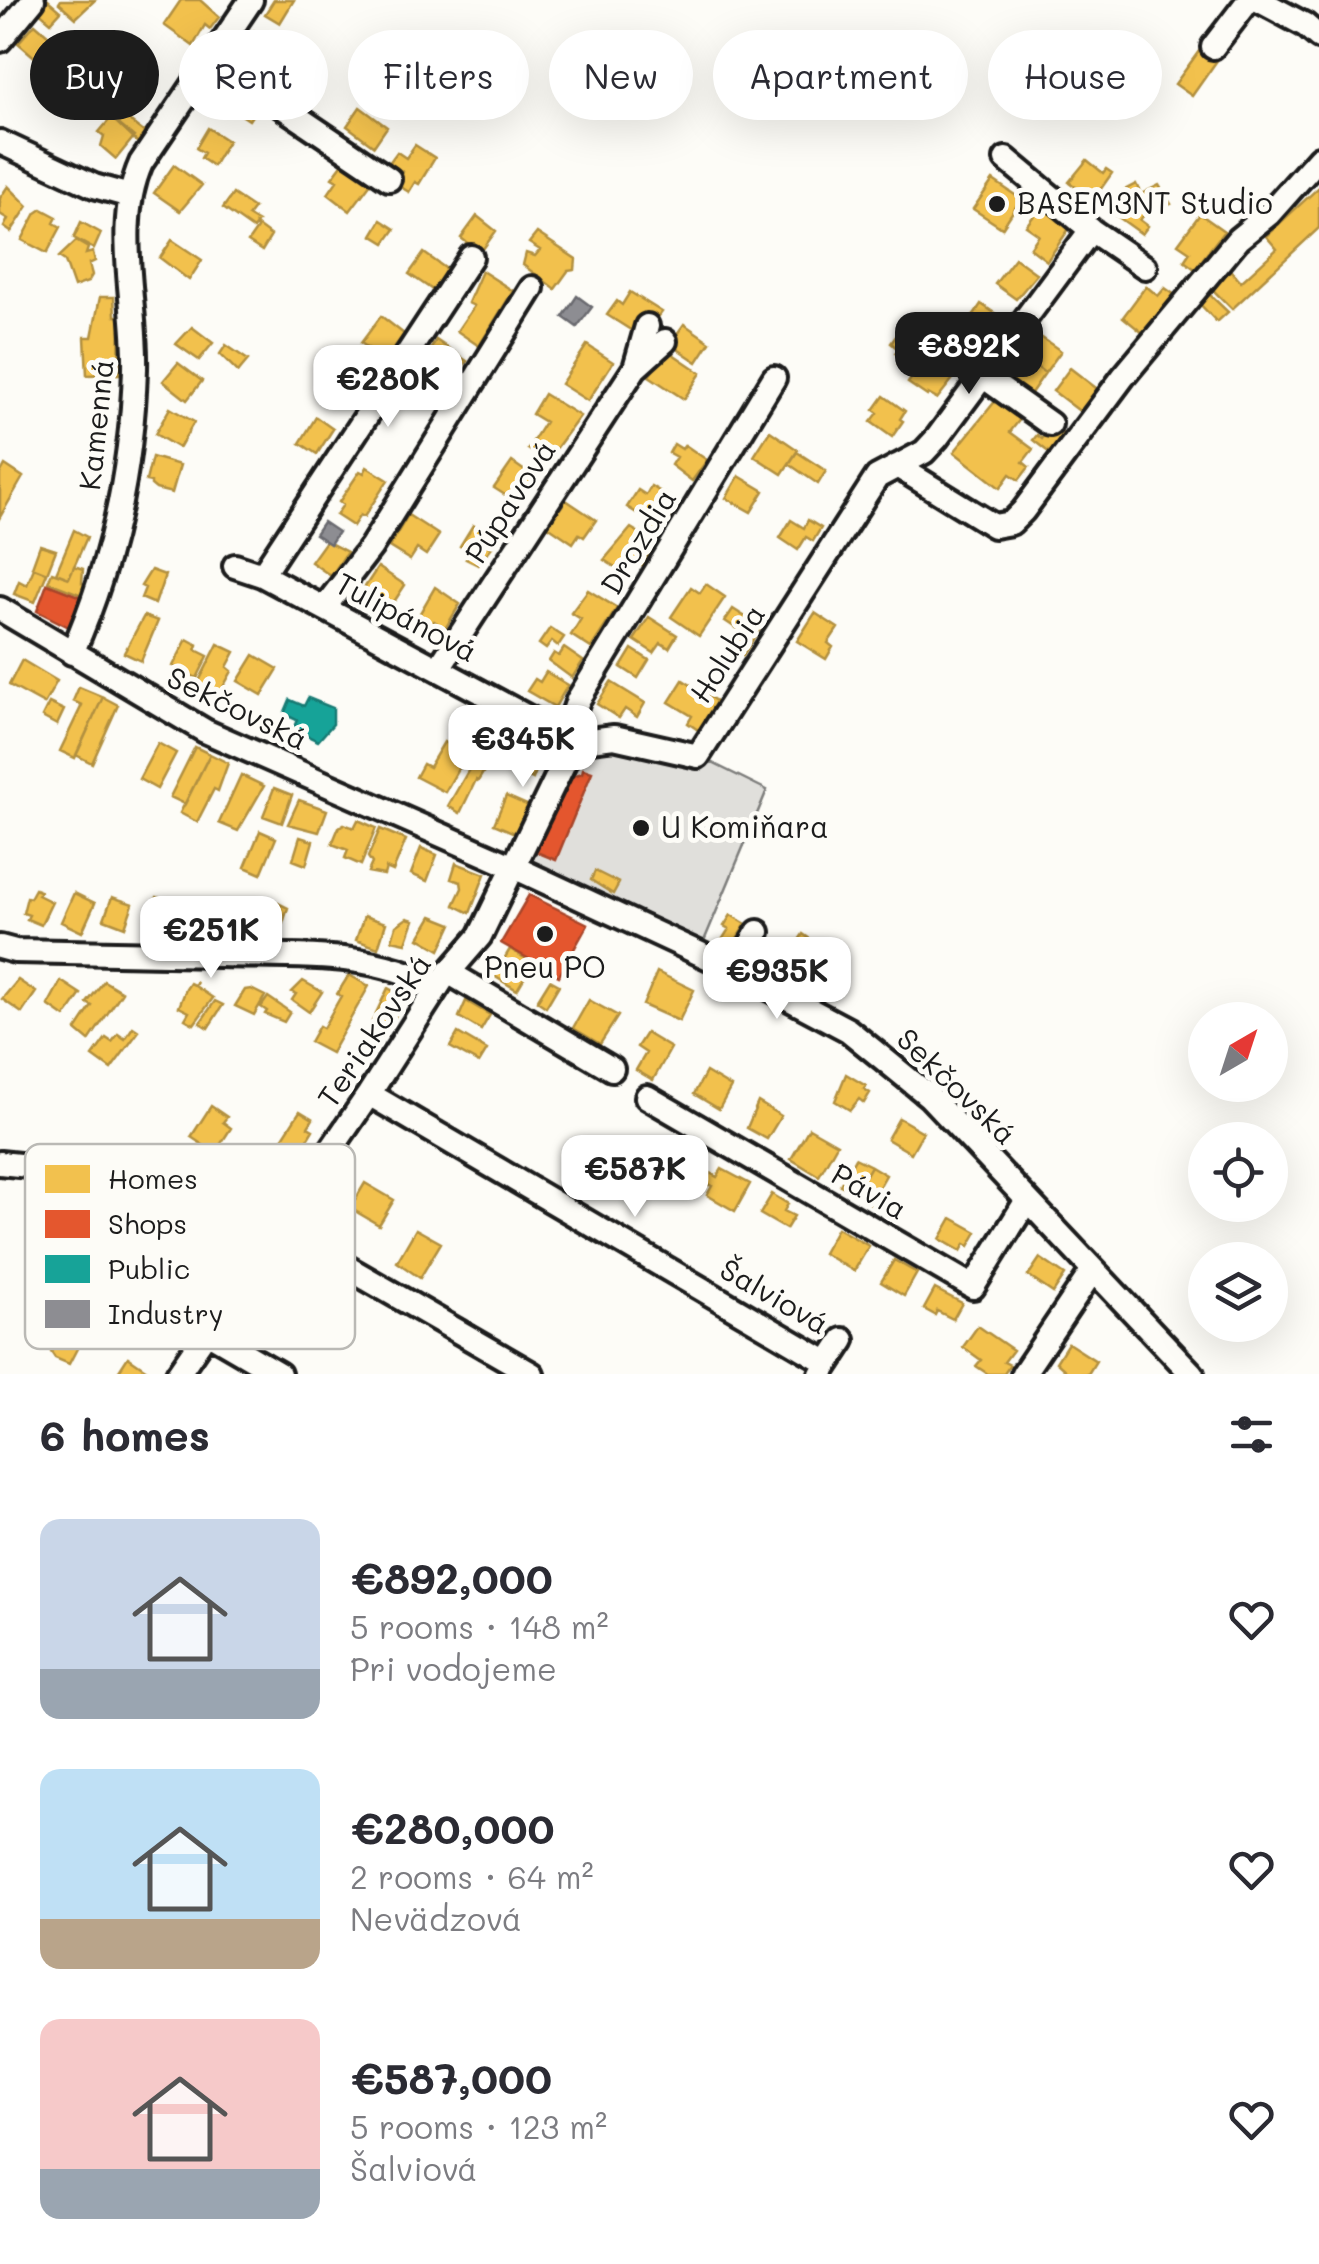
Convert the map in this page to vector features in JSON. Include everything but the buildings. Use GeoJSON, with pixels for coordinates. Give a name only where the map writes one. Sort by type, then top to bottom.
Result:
{"type":"FeatureCollection","features":[{"type":"Feature","properties":{"kind":"street"},"geometry":{"type":"LineString","coordinates":[[0,40],[33,0]]}},
{"type":"Feature","properties":{"kind":"street","name":"Kamenná"},"geometry":{"type":"LineString","coordinates":[[232,30],[250,0]]}},
{"type":"Feature","properties":{"kind":"street"},"geometry":{"type":"LineString","coordinates":[[1214,47],[1249,0]]}},
{"type":"Feature","properties":{"kind":"street"},"geometry":{"type":"LineString","coordinates":[[1258,0],[1305,24],[1319,36]]}},
{"type":"Feature","properties":{"kind":"street","name":"Kamenná"},"geometry":{"type":"LineString","coordinates":[[72,653],[109,556],[126,463],[135,370],[130,196],[141,163],[179,109]]}},
{"type":"Feature","properties":{"kind":"street"},"geometry":{"type":"LineString","coordinates":[[302,120],[389,179]]}},
{"type":"Feature","properties":{"kind":"street"},"geometry":{"type":"LineString","coordinates":[[0,142],[94,186],[130,196]]}},
{"type":"Feature","properties":{"kind":"street"},"geometry":{"type":"LineString","coordinates":[[887,472],[994,526],[1010,523],[1024,511],[1123,377],[1238,239],[1269,214],[1319,158]]}},
{"type":"Feature","properties":{"kind":"street"},"geometry":{"type":"LineString","coordinates":[[1006,159],[1091,230],[1145,268]]}},
{"type":"Feature","properties":{"kind":"street"},"geometry":{"type":"LineString","coordinates":[[887,472],[924,452],[937,438],[1091,230]]}},
{"type":"Feature","properties":{"kind":"street"},"geometry":{"type":"LineString","coordinates":[[262,575],[471,257]]}},
{"type":"Feature","properties":{"kind":"street"},"geometry":{"type":"LineString","coordinates":[[324,608],[371,547],[532,288]]}},
{"type":"Feature","properties":{"kind":"street"},"geometry":{"type":"LineString","coordinates":[[918,330],[1050,424]]}},
{"type":"Feature","properties":{"kind":"street","name":"Púpavová"},"geometry":{"type":"LineString","coordinates":[[438,669],[656,334]]}},
{"type":"Feature","properties":{"kind":"street","name":"Drozdia"},"geometry":{"type":"LineString","coordinates":[[574,742],[571,720],[578,700],[745,408],[774,378]]}},
{"type":"Feature","properties":{"kind":"street","name":"Holubia"},"geometry":{"type":"LineString","coordinates":[[574,742],[614,738],[698,756],[887,472]]}},
{"type":"Feature","properties":{"kind":"street","name":"Tulipánová"},"geometry":{"type":"LineString","coordinates":[[235,566],[262,575],[574,742]]}},
{"type":"Feature","properties":{"kind":"street","name":"Sekčovská"},"geometry":{"type":"LineString","coordinates":[[0,610],[206,731],[736,970],[848,1030],[929,1096],[1192,1374]]}},
{"type":"Feature","properties":{"kind":"street"},"geometry":{"type":"LineString","coordinates":[[512,867],[520,859],[574,742]]}},
{"type":"Feature","properties":{"kind":"street","name":"Teriakovská"},"geometry":{"type":"LineString","coordinates":[[335,1144],[443,979],[480,936],[512,867]]}},
{"type":"Feature","properties":{"kind":"street"},"geometry":{"type":"LineString","coordinates":[[736,970],[758,932]]}},
{"type":"Feature","properties":{"kind":"street"},"geometry":{"type":"LineString","coordinates":[[0,947],[15,951],[326,958],[398,968],[443,979],[612,1069]]}},
{"type":"Feature","properties":{"kind":"street","name":"Šalviová"},"geometry":{"type":"LineString","coordinates":[[369,1094],[824,1369]]}},
{"type":"Feature","properties":{"kind":"street","name":"Pávia"},"geometry":{"type":"LineString","coordinates":[[647,1097],[973,1287],[1027,1200]]}},
{"type":"Feature","properties":{"kind":"street"},"geometry":{"type":"LineString","coordinates":[[0,1163],[25,1166]]}},
{"type":"Feature","properties":{"kind":"street"},"geometry":{"type":"LineString","coordinates":[[1023,1374],[1093,1270]]}},
{"type":"Feature","properties":{"kind":"street"},"geometry":{"type":"LineString","coordinates":[[355,1271],[532,1374]]}},
{"type":"Feature","properties":{"kind":"street"},"geometry":{"type":"LineString","coordinates":[[824,1369],[843,1340]]}},
{"type":"Feature","properties":{"kind":"street","name":"Teriakovská"},"geometry":{"type":"LineString","coordinates":[[178,1374],[194,1349]]}},
{"type":"Feature","properties":{"kind":"street"},"geometry":{"type":"LineString","coordinates":[[236,1349],[278,1374]]}},
{"type":"Feature","properties":{"kind":"shaded area","name":"U Komiňara"},"geometry":{"type":"Polygon","coordinates":[[[574,742],[698,756],[767,790],[699,953],[512,867],[574,742]]]}},
{"type":"Feature","properties":{"kind":"place","name":"BASEM3NT Studio"},"geometry":{"type":"Point","coordinates":[997,204]}},
{"type":"Feature","properties":{"kind":"place","name":"U Komiňara"},"geometry":{"type":"Point","coordinates":[641,828]}},
{"type":"Feature","properties":{"kind":"place","name":"Pneu PO"},"geometry":{"type":"Point","coordinates":[545,934]}}]}
